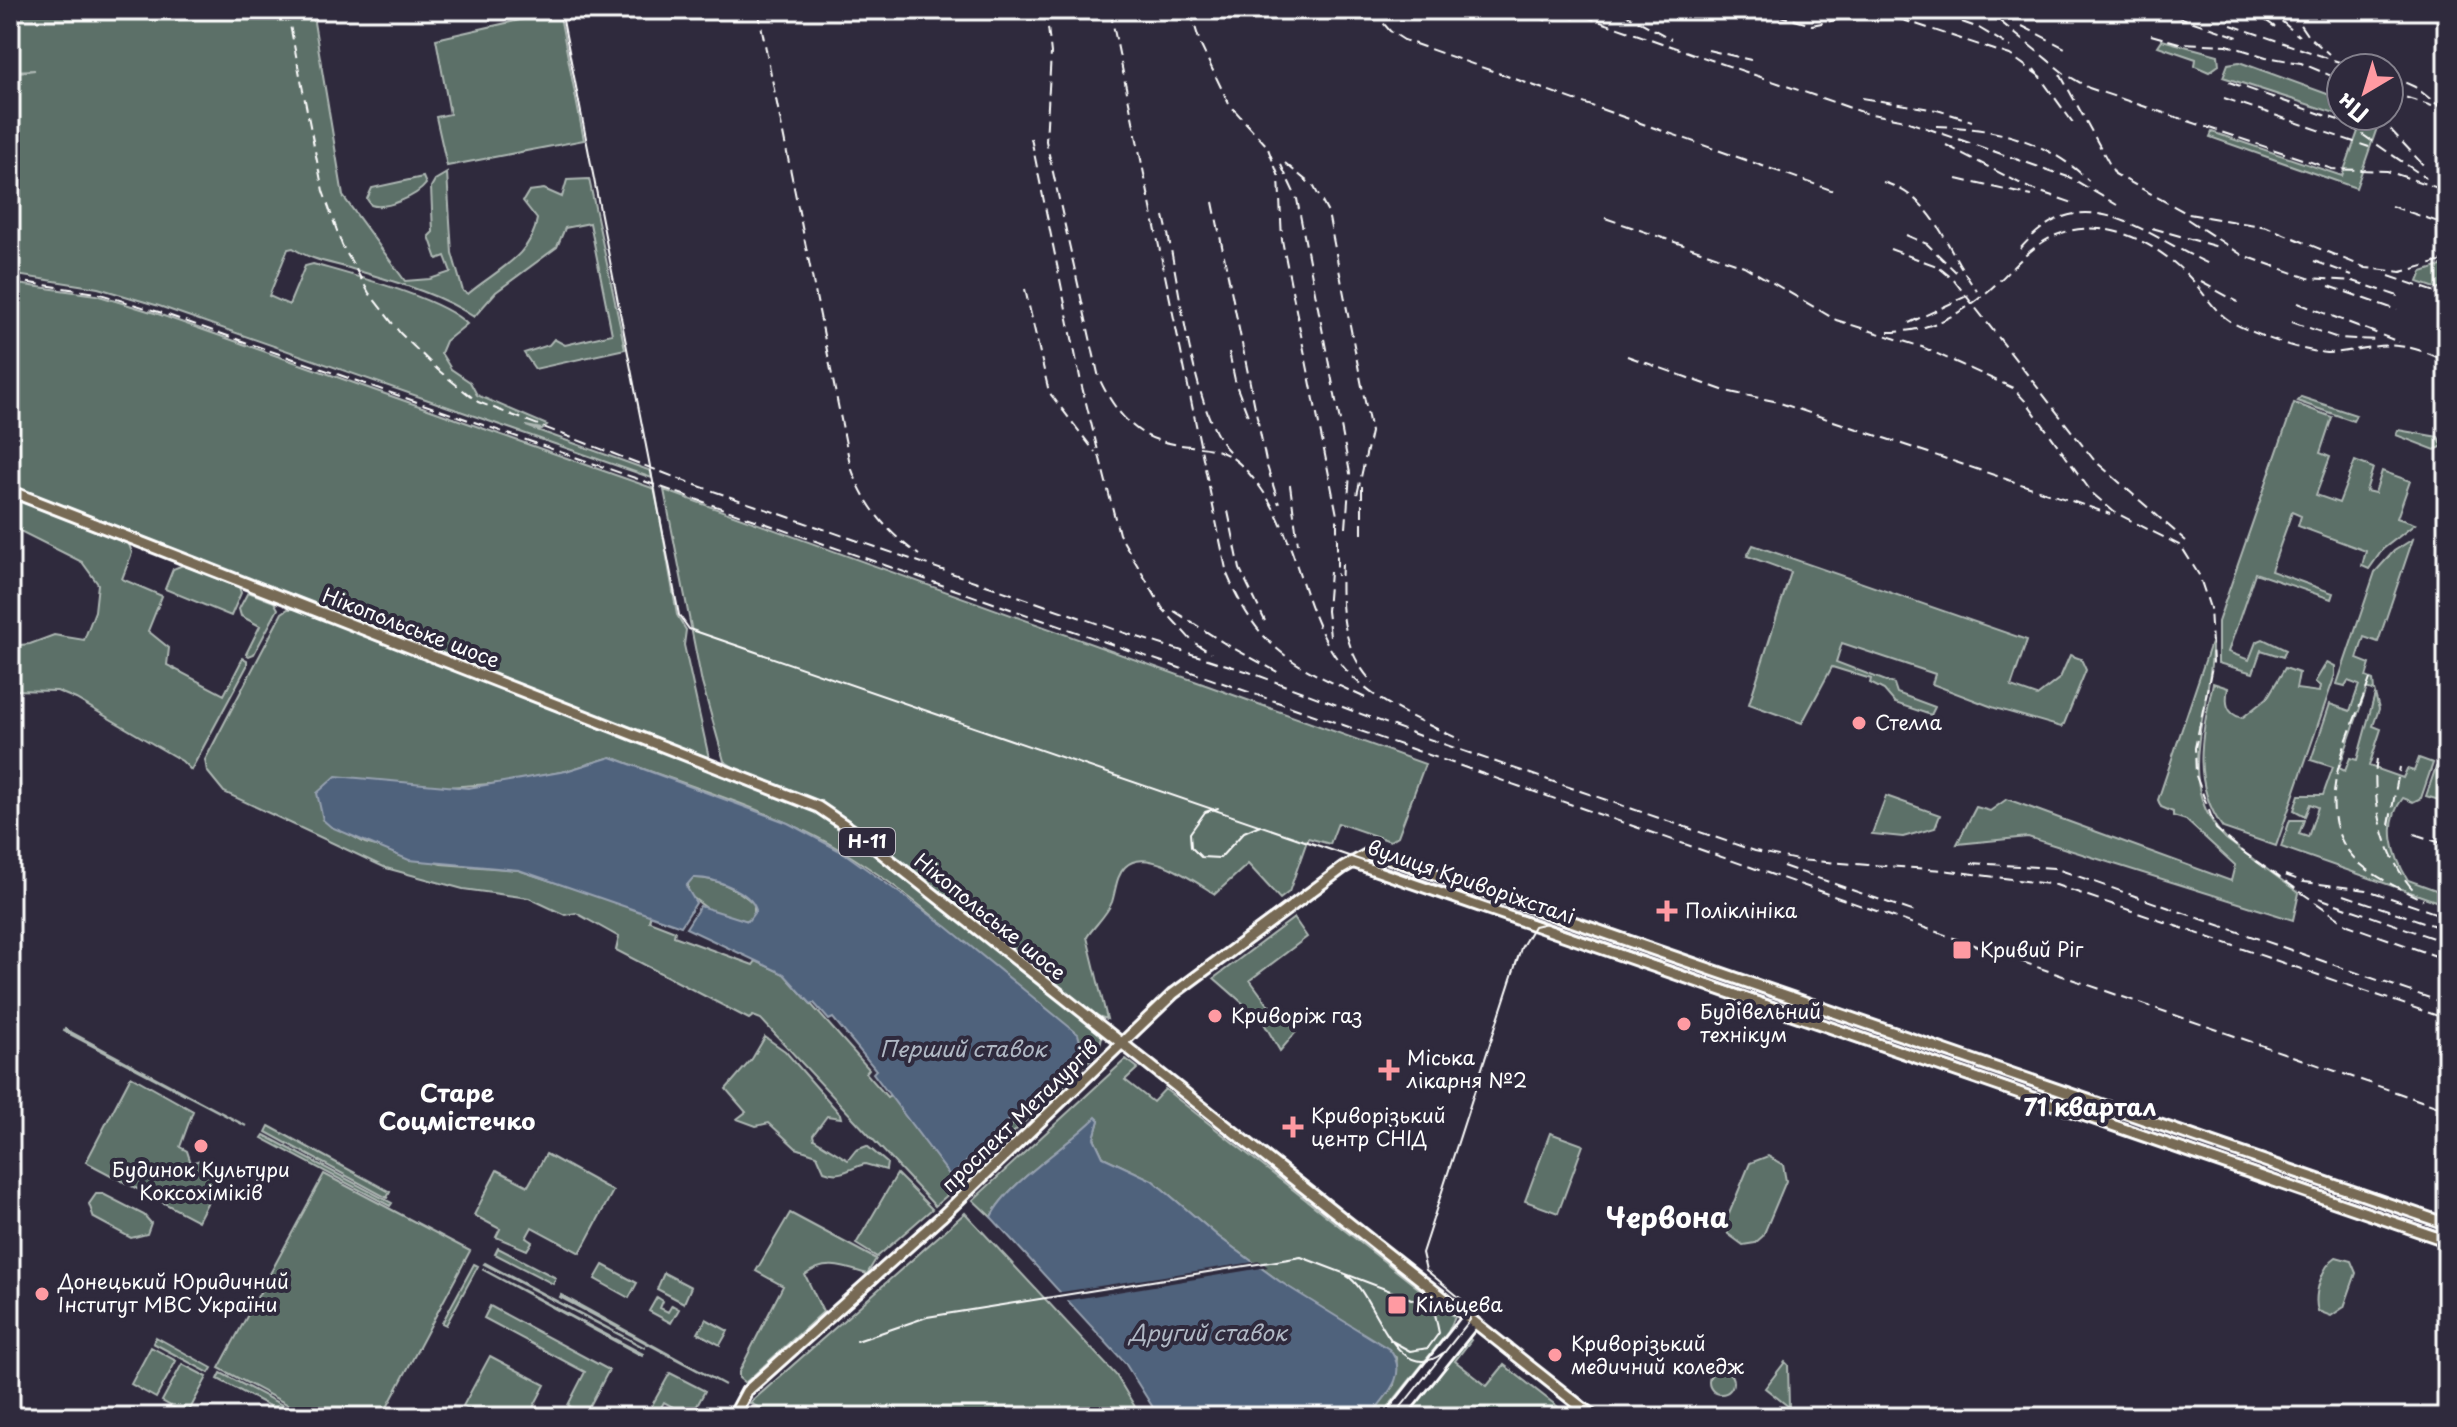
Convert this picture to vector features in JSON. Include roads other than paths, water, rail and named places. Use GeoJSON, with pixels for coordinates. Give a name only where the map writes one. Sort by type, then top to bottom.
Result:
{"type":"FeatureCollection","features":[{"type":"Feature","properties":{"kind":"main road","name":"Нікопольське шосе"},"geometry":{"type":"LineString","coordinates":[[10,491],[795,795],[855,832],[1594,1417]]}},
{"type":"Feature","properties":{"kind":"main road","name":"вулиця Криворіжсталі"},"geometry":{"type":"LineString","coordinates":[[1352,862],[1371,852],[1388,855],[2447,1224]]}},
{"type":"Feature","properties":{"kind":"main road","name":"проспект Металургів"},"geometry":{"type":"LineString","coordinates":[[733,1417],[747,1391],[938,1221],[1193,977],[1352,862]]}},
{"type":"Feature","properties":{"kind":"main road","name":"вулиця Криворіжсталі"},"geometry":{"type":"LineString","coordinates":[[1352,862],[2447,1241]]}},
{"type":"Feature","properties":{"kind":"main road"},"geometry":{"type":"LineString","coordinates":[[2244,1169],[2248,1155]]}},
{"type":"Feature","properties":{"kind":"main road"},"geometry":{"type":"LineString","coordinates":[[1389,1417],[1470,1321]]}},
{"type":"Feature","properties":{"kind":"main road"},"geometry":{"type":"LineString","coordinates":[[1399,1417],[1470,1321]]}},
{"type":"Feature","properties":{"kind":"water","name":"Перший ставок"},"geometry":{"type":"Polygon","coordinates":[[[611,757],[788,823],[844,853],[947,927],[1078,1034],[1082,1049],[951,1177],[873,1073],[876,1070],[833,1018],[829,1020],[814,1003],[811,1004],[784,974],[686,928],[700,906],[748,921],[756,910],[738,891],[720,882],[693,878],[686,886],[696,903],[681,926],[519,870],[409,860],[331,827],[323,820],[317,793],[336,776],[468,788],[566,771],[611,757]]]}},
{"type":"Feature","properties":{"kind":"water","name":"Другий ставок"},"geometry":{"type":"Polygon","coordinates":[[[1096,1117],[1099,1120],[1094,1138],[1103,1157],[1152,1180],[1219,1237],[1279,1281],[1389,1349],[1395,1358],[1397,1376],[1369,1417],[1159,1417],[1125,1363],[991,1217],[1010,1191],[1096,1117]]]}},
{"type":"Feature","properties":{"kind":"tram line"},"geometry":{"type":"LineString","coordinates":[[561,10],[679,615],[689,629],[2447,1234]]}},
{"type":"Feature","properties":{"kind":"tram line"},"geometry":{"type":"LineString","coordinates":[[1218,808],[1205,812],[1190,833],[1191,847],[1201,857],[1220,858],[1244,832],[1260,825]]}},
{"type":"Feature","properties":{"kind":"tram line"},"geometry":{"type":"LineString","coordinates":[[1393,1417],[1470,1320],[1466,1303],[1426,1270],[1422,1253],[1521,948],[1534,926],[1547,923]]}},
{"type":"Feature","properties":{"kind":"tram line"},"geometry":{"type":"LineString","coordinates":[[857,1341],[927,1317],[1301,1257],[1414,1300],[1435,1314],[1439,1333],[1428,1348],[1410,1351],[1390,1340]]}},
{"type":"Feature","properties":{"kind":"tram line"},"geometry":{"type":"LineString","coordinates":[[1347,1276],[1357,1285],[1398,1349],[1411,1359],[1426,1361],[1443,1353]]}},
{"type":"Feature","properties":{"kind":"railway"},"geometry":{"type":"LineString","coordinates":[[287,10],[323,191],[342,245],[369,293],[400,333],[438,370],[478,402],[690,483],[1128,634],[1249,672],[1420,736],[1755,851],[1797,860],[1943,870],[2056,885],[2447,1019]]}},
{"type":"Feature","properties":{"kind":"railway"},"geometry":{"type":"LineString","coordinates":[[758,10],[850,464],[861,491],[877,515],[919,555]]}},
{"type":"Feature","properties":{"kind":"railway"},"geometry":{"type":"LineString","coordinates":[[1046,10],[1051,53],[1046,141],[1099,378],[1110,398],[1123,417],[1140,432],[1172,444],[1213,449],[1232,457],[1241,465],[1277,515],[1317,621],[1329,647],[1346,670],[1385,702],[1461,740]]}},
{"type":"Feature","properties":{"kind":"railway"},"geometry":{"type":"LineString","coordinates":[[1110,10],[1227,574],[1240,601],[1267,640],[1301,666],[1370,700]]}},
{"type":"Feature","properties":{"kind":"railway"},"geometry":{"type":"LineString","coordinates":[[1190,10],[1201,46],[1229,104],[1267,146],[1279,177],[1282,240],[1337,515],[1337,576]]}},
{"type":"Feature","properties":{"kind":"railway"},"geometry":{"type":"LineString","coordinates":[[1372,10],[1390,31],[1404,40],[1834,191]]}},
{"type":"Feature","properties":{"kind":"railway"},"geometry":{"type":"LineString","coordinates":[[1518,10],[1554,23]]}},
{"type":"Feature","properties":{"kind":"railway"},"geometry":{"type":"LineString","coordinates":[[1546,10],[1575,19]]}},
{"type":"Feature","properties":{"kind":"railway"},"geometry":{"type":"LineString","coordinates":[[1566,10],[1865,113],[1900,119],[2071,178],[2117,205]]}},
{"type":"Feature","properties":{"kind":"railway"},"geometry":{"type":"LineString","coordinates":[[1759,10],[1812,25],[1864,14],[1891,16],[2010,55],[2041,77]]}},
{"type":"Feature","properties":{"kind":"railway"},"geometry":{"type":"LineString","coordinates":[[1928,10],[1979,28],[2011,47]]}},
{"type":"Feature","properties":{"kind":"railway"},"geometry":{"type":"LineString","coordinates":[[1986,10],[2065,74],[2089,88],[2332,169],[2387,171],[2447,191]]}},
{"type":"Feature","properties":{"kind":"railway"},"geometry":{"type":"LineString","coordinates":[[2158,10],[2241,38]]}},
{"type":"Feature","properties":{"kind":"railway"},"geometry":{"type":"LineString","coordinates":[[2251,10],[2275,27]]}},
{"type":"Feature","properties":{"kind":"railway"},"geometry":{"type":"LineString","coordinates":[[2268,10],[2299,36]]}},
{"type":"Feature","properties":{"kind":"railway"},"geometry":{"type":"LineString","coordinates":[[2290,10],[2307,35],[2327,52]]}},
{"type":"Feature","properties":{"kind":"railway"},"geometry":{"type":"LineString","coordinates":[[1622,12],[1671,39]]}},
{"type":"Feature","properties":{"kind":"railway"},"geometry":{"type":"LineString","coordinates":[[2231,25],[2325,57]]}},
{"type":"Feature","properties":{"kind":"railway"},"geometry":{"type":"LineString","coordinates":[[2022,26],[2067,49]]}},
{"type":"Feature","properties":{"kind":"railway"},"geometry":{"type":"LineString","coordinates":[[2151,35],[2179,43],[2227,45],[2266,57],[2301,63],[2325,73]]}},
{"type":"Feature","properties":{"kind":"railway"},"geometry":{"type":"LineString","coordinates":[[1708,50],[1751,60]]}},
{"type":"Feature","properties":{"kind":"railway"},"geometry":{"type":"LineString","coordinates":[[2034,69],[2076,127]]}},
{"type":"Feature","properties":{"kind":"railway"},"geometry":{"type":"LineString","coordinates":[[2060,74],[2115,174],[2188,214],[2267,227],[2366,268],[2401,272],[2447,260]]}},
{"type":"Feature","properties":{"kind":"railway"},"geometry":{"type":"LineString","coordinates":[[2229,82],[2344,122],[2426,178]]}},
{"type":"Feature","properties":{"kind":"railway"},"geometry":{"type":"LineString","coordinates":[[2405,82],[2447,112]]}},
{"type":"Feature","properties":{"kind":"railway"},"geometry":{"type":"LineString","coordinates":[[2405,97],[2432,106]]}},
{"type":"Feature","properties":{"kind":"railway"},"geometry":{"type":"LineString","coordinates":[[1862,98],[1937,110],[1972,121]]}},
{"type":"Feature","properties":{"kind":"railway"},"geometry":{"type":"LineString","coordinates":[[2224,98],[2369,147]]}},
{"type":"Feature","properties":{"kind":"railway"},"geometry":{"type":"LineString","coordinates":[[1936,126],[2018,138],[2055,155],[2089,181]]}},
{"type":"Feature","properties":{"kind":"railway"},"geometry":{"type":"LineString","coordinates":[[2393,132],[2426,168]]}},
{"type":"Feature","properties":{"kind":"railway"},"geometry":{"type":"LineString","coordinates":[[1031,138],[1082,387],[1119,534],[1163,609],[1193,642],[1211,653]]}},
{"type":"Feature","properties":{"kind":"railway"},"geometry":{"type":"LineString","coordinates":[[1946,145],[2029,188],[2073,203]]}},
{"type":"Feature","properties":{"kind":"railway"},"geometry":{"type":"LineString","coordinates":[[1285,163],[1314,187],[1328,213],[1371,432],[1357,495]]}},
{"type":"Feature","properties":{"kind":"railway"},"geometry":{"type":"LineString","coordinates":[[1281,165],[1297,199],[1350,473],[1346,528]]}},
{"type":"Feature","properties":{"kind":"railway"},"geometry":{"type":"LineString","coordinates":[[1957,179],[2032,196]]}},
{"type":"Feature","properties":{"kind":"railway"},"geometry":{"type":"LineString","coordinates":[[1883,182],[1902,190],[1928,213],[1977,291]]}},
{"type":"Feature","properties":{"kind":"railway"},"geometry":{"type":"LineString","coordinates":[[1213,202],[1267,466],[1279,504]]}},
{"type":"Feature","properties":{"kind":"railway"},"geometry":{"type":"LineString","coordinates":[[2391,206],[2447,225]]}},
{"type":"Feature","properties":{"kind":"railway"},"geometry":{"type":"LineString","coordinates":[[2020,249],[2043,227],[2067,216],[2090,213],[2113,217],[2136,226],[2209,264]]}},
{"type":"Feature","properties":{"kind":"railway"},"geometry":{"type":"LineString","coordinates":[[1164,216],[1197,377],[1217,435],[1230,452]]}},
{"type":"Feature","properties":{"kind":"railway"},"geometry":{"type":"LineString","coordinates":[[1605,218],[1744,266],[1836,320],[1922,347],[2013,388],[2092,493],[2114,512],[2181,546],[2199,575],[2210,608],[2213,662],[2195,748],[2196,776],[2216,829],[2246,854],[2348,925],[2447,960]]}},
{"type":"Feature","properties":{"kind":"railway"},"geometry":{"type":"LineString","coordinates":[[2187,219],[2242,255],[2308,278],[2353,281],[2401,297]]}},
{"type":"Feature","properties":{"kind":"railway"},"geometry":{"type":"LineString","coordinates":[[2152,228],[2218,247]]}},
{"type":"Feature","properties":{"kind":"railway"},"geometry":{"type":"LineString","coordinates":[[1888,332],[1923,327],[1954,315],[1983,295],[2029,252],[2052,237],[2069,231],[2104,229],[2153,247],[2181,269],[2223,316],[2269,338],[2328,353],[2400,346],[2429,353],[2447,362]]}},
{"type":"Feature","properties":{"kind":"railway"},"geometry":{"type":"LineString","coordinates":[[1906,235],[1927,244],[1956,272]]}},
{"type":"Feature","properties":{"kind":"railway"},"geometry":{"type":"LineString","coordinates":[[1890,249],[1937,266],[1953,279],[2094,460],[2186,541]]}},
{"type":"Feature","properties":{"kind":"railway"},"geometry":{"type":"LineString","coordinates":[[2314,261],[2352,275]]}},
{"type":"Feature","properties":{"kind":"railway"},"geometry":{"type":"LineString","coordinates":[[2389,276],[2447,296]]}},
{"type":"Feature","properties":{"kind":"railway"},"geometry":{"type":"LineString","coordinates":[[10,280],[97,293],[159,312],[2447,1110]]}},
{"type":"Feature","properties":{"kind":"railway"},"geometry":{"type":"LineString","coordinates":[[2201,282],[2238,302]]}},
{"type":"Feature","properties":{"kind":"railway"},"geometry":{"type":"LineString","coordinates":[[2329,286],[2397,310]]}},
{"type":"Feature","properties":{"kind":"railway"},"geometry":{"type":"LineString","coordinates":[[1025,289],[1049,392],[1095,452]]}},
{"type":"Feature","properties":{"kind":"railway"},"geometry":{"type":"LineString","coordinates":[[1909,323],[1971,294]]}},
{"type":"Feature","properties":{"kind":"railway"},"geometry":{"type":"LineString","coordinates":[[2298,303],[2399,342]]}},
{"type":"Feature","properties":{"kind":"railway"},"geometry":{"type":"LineString","coordinates":[[2292,322],[2338,338],[2377,340]]}},
{"type":"Feature","properties":{"kind":"railway"},"geometry":{"type":"LineString","coordinates":[[1229,352],[1236,385],[1250,421]]}},
{"type":"Feature","properties":{"kind":"railway"},"geometry":{"type":"LineString","coordinates":[[1627,356],[1725,391],[1774,401],[2110,514]]}},
{"type":"Feature","properties":{"kind":"railway"},"geometry":{"type":"LineString","coordinates":[[1290,485],[1298,544]]}},
{"type":"Feature","properties":{"kind":"railway"},"geometry":{"type":"LineString","coordinates":[[1362,486],[1362,534]]}},
{"type":"Feature","properties":{"kind":"railway"},"geometry":{"type":"LineString","coordinates":[[1228,511],[1240,569],[1265,621]]}},
{"type":"Feature","properties":{"kind":"railway"},"geometry":{"type":"LineString","coordinates":[[1342,564],[1345,628],[1355,657],[1373,683]]}},
{"type":"Feature","properties":{"kind":"railway"},"geometry":{"type":"LineString","coordinates":[[1330,572],[1327,611],[1330,636]]}},
{"type":"Feature","properties":{"kind":"railway"},"geometry":{"type":"LineString","coordinates":[[1174,611],[1281,674]]}},
{"type":"Feature","properties":{"kind":"railway"},"geometry":{"type":"LineString","coordinates":[[2370,679],[2338,770],[2334,794],[2335,818],[2341,839],[2355,859],[2379,877],[2423,900]]}},
{"type":"Feature","properties":{"kind":"railway"},"geometry":{"type":"LineString","coordinates":[[2377,759],[2376,793],[2383,830],[2397,866],[2417,893]]}},
{"type":"Feature","properties":{"kind":"railway"},"geometry":{"type":"LineString","coordinates":[[2389,825],[2400,767]]}},
{"type":"Feature","properties":{"kind":"railway"},"geometry":{"type":"LineString","coordinates":[[2414,834],[2447,845]]}},
{"type":"Feature","properties":{"kind":"railway"},"geometry":{"type":"LineString","coordinates":[[1971,863],[2054,868],[2447,1004]]}},
{"type":"Feature","properties":{"kind":"railway"},"geometry":{"type":"LineString","coordinates":[[1783,866],[1915,912]]}},
{"type":"Feature","properties":{"kind":"railway"},"geometry":{"type":"LineString","coordinates":[[2285,875],[2304,882],[2367,890],[2447,917]]}},
{"type":"Feature","properties":{"kind":"railway"},"geometry":{"type":"LineString","coordinates":[[2344,895],[2447,930]]}},
{"type":"Feature","properties":{"kind":"railway"},"geometry":{"type":"LineString","coordinates":[[2319,898],[2447,943]]}},
{"type":"Feature","properties":{"kind":"place","name":"Стелла"},"geometry":{"type":"Point","coordinates":[1859,723]}},
{"type":"Feature","properties":{"kind":"place","name":"Поліклініка"},"geometry":{"type":"Point","coordinates":[1667,911]}},
{"type":"Feature","properties":{"kind":"place","name":"Кривий Ріг"},"geometry":{"type":"Point","coordinates":[1962,950]}},
{"type":"Feature","properties":{"kind":"place","name":"Криворіж газ"},"geometry":{"type":"Point","coordinates":[1215,1016]}},
{"type":"Feature","properties":{"kind":"place","name":"Будівельний технікум"},"geometry":{"type":"Point","coordinates":[1684,1024]}},
{"type":"Feature","properties":{"kind":"place","name":"Міська лікарня №2"},"geometry":{"type":"Point","coordinates":[1389,1070]}},
{"type":"Feature","properties":{"kind":"place","name":"Криворізький центр СНІД"},"geometry":{"type":"Point","coordinates":[1293,1127]}},
{"type":"Feature","properties":{"kind":"place","name":"Будинок Культури Коксохіміків"},"geometry":{"type":"Point","coordinates":[201,1146]}},
{"type":"Feature","properties":{"kind":"place","name":"Донецький Юридичний Інститут МВС України"},"geometry":{"type":"Point","coordinates":[42,1294]}},
{"type":"Feature","properties":{"kind":"place","name":"Кільцева"},"geometry":{"type":"Point","coordinates":[1397,1305]}},
{"type":"Feature","properties":{"kind":"place","name":"Криворізький медичний коледж"},"geometry":{"type":"Point","coordinates":[1555,1355]}},
{"type":"Feature","properties":{"kind":"district","name":"Старе Соцмістечко"},"geometry":{"type":"Point","coordinates":[457,1108]}},
{"type":"Feature","properties":{"kind":"district","name":"71 квартал"},"geometry":{"type":"Point","coordinates":[2090,1108]}},
{"type":"Feature","properties":{"kind":"district","name":"Червона"},"geometry":{"type":"Point","coordinates":[1667,1218]}}]}
